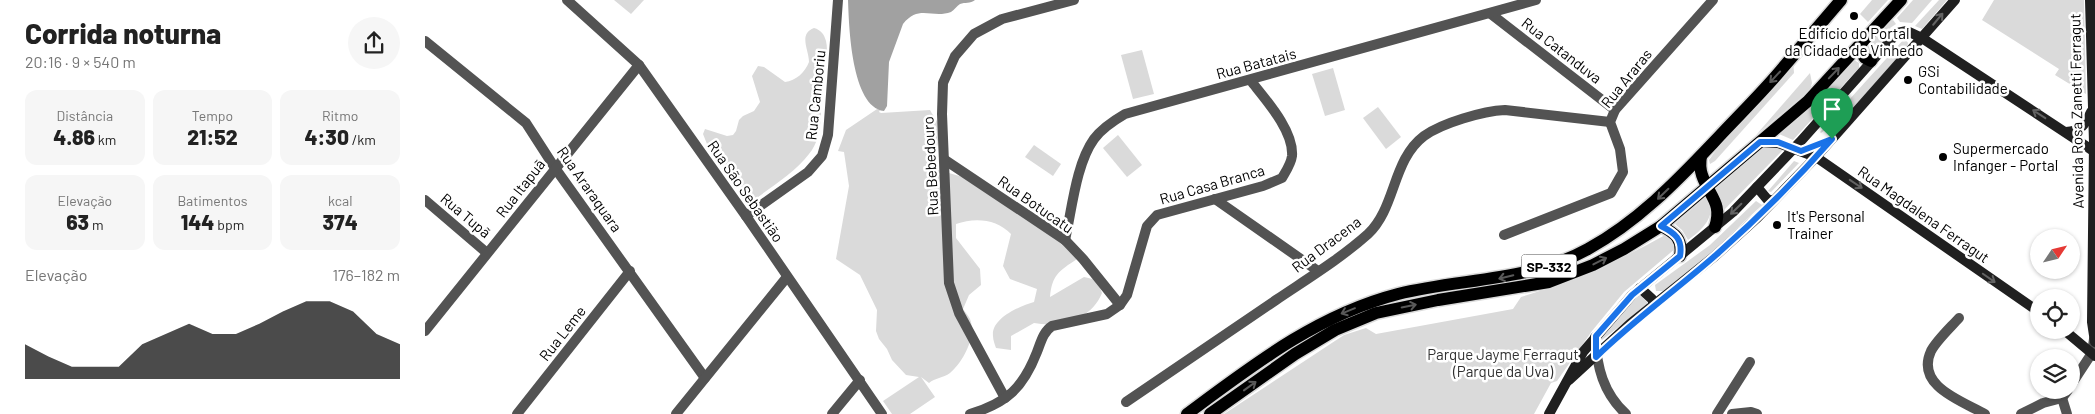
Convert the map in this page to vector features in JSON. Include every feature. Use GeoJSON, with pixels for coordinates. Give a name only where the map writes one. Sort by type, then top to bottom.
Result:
{"type":"FeatureCollection","features":[{"type":"Feature","properties":{"kind":"main road","name":"SP-332"},"geometry":{"type":"LineString","coordinates":[[1187,414],[1289,341],[1330,318],[1370,302],[1400,294],[1495,279],[1543,268],[1587,250],[1624,226],[1660,198],[1780,72],[1841,0]]}},
{"type":"Feature","properties":{"kind":"main road","name":"SP-332"},"geometry":{"type":"LineString","coordinates":[[1210,414],[1295,354],[1335,330],[1376,313],[1549,282],[1593,265],[1624,249],[1661,226],[1808,101],[1903,0]]}},
{"type":"Feature","properties":{"kind":"main road"},"geometry":{"type":"LineString","coordinates":[[1567,382],[1630,324],[1715,256],[1773,201],[1816,157],[1955,0]]}},
{"type":"Feature","properties":{"kind":"main road","name":"Avenida Rosa Zanetti Ferragut"},"geometry":{"type":"LineString","coordinates":[[2090,0],[2094,152],[2091,294],[2095,340]]}},
{"type":"Feature","properties":{"kind":"main road"},"geometry":{"type":"LineString","coordinates":[[1549,414],[1583,352],[1632,295],[1715,227],[1797,150],[1892,37],[1902,31],[1923,38],[2094,152]]}},
{"type":"Feature","properties":{"kind":"main road"},"geometry":{"type":"LineString","coordinates":[[1858,48],[1865,58],[1871,61]]}},
{"type":"Feature","properties":{"kind":"main road"},"geometry":{"type":"LineString","coordinates":[[2066,132],[2077,131],[2085,125],[2092,111]]}},
{"type":"Feature","properties":{"kind":"main road"},"geometry":{"type":"LineString","coordinates":[[1797,150],[1832,139]]}},
{"type":"Feature","properties":{"kind":"main road","name":"Rua Magdalena Ferragut"},"geometry":{"type":"LineString","coordinates":[[1760,142],[1778,142],[1816,157],[2030,306]]}},
{"type":"Feature","properties":{"kind":"main road"},"geometry":{"type":"LineString","coordinates":[[1701,156],[1701,173],[1717,204],[1718,218],[1715,227]]}},
{"type":"Feature","properties":{"kind":"main road"},"geometry":{"type":"LineString","coordinates":[[1757,187],[1767,199],[1773,201]]}},
{"type":"Feature","properties":{"kind":"main road"},"geometry":{"type":"LineString","coordinates":[[1661,226],[1675,233],[1679,239],[1681,247],[1680,256]]}},
{"type":"Feature","properties":{"kind":"main road"},"geometry":{"type":"LineString","coordinates":[[1640,288],[1652,299],[1654,305]]}},
{"type":"Feature","properties":{"kind":"main road"},"geometry":{"type":"LineString","coordinates":[[2080,335],[2095,340]]}},
{"type":"Feature","properties":{"kind":"main road"},"geometry":{"type":"LineString","coordinates":[[2075,339],[2093,355]]}},
{"type":"Feature","properties":{"kind":"street","name":"Rua São Sebastião"},"geometry":{"type":"LineString","coordinates":[[567,0],[639,65],[746,216],[882,414]]}},
{"type":"Feature","properties":{"kind":"street","name":"Rua Camboriu"},"geometry":{"type":"LineString","coordinates":[[746,216],[808,172],[822,156],[828,135],[838,0]]}},
{"type":"Feature","properties":{"kind":"street","name":"Rua Bebedouro"},"geometry":{"type":"LineString","coordinates":[[1005,398],[959,313],[949,283],[942,114],[943,83],[955,56],[974,34],[1002,19],[1074,0]]}},
{"type":"Feature","properties":{"kind":"street","name":"Rua Batatais"},"geometry":{"type":"LineString","coordinates":[[1065,240],[1086,151],[1095,137],[1107,125],[1125,114],[1251,81],[1536,0]]}},
{"type":"Feature","properties":{"kind":"street"},"geometry":{"type":"LineString","coordinates":[[1699,14],[1704,0]]}},
{"type":"Feature","properties":{"kind":"street","name":"Rua Araras"},"geometry":{"type":"LineString","coordinates":[[1504,235],[1611,193],[1623,172],[1620,149],[1610,122],[1615,110],[1713,0]]}},
{"type":"Feature","properties":{"kind":"street","name":"Rua Catanduva"},"geometry":{"type":"LineString","coordinates":[[1491,14],[1615,110]]}},
{"type":"Feature","properties":{"kind":"street","name":"Rua Araraquara"},"geometry":{"type":"LineString","coordinates":[[425,41],[526,123],[555,168],[705,378]]}},
{"type":"Feature","properties":{"kind":"street","name":"Rua Itapuã"},"geometry":{"type":"LineString","coordinates":[[425,331],[639,65]]}},
{"type":"Feature","properties":{"kind":"street","name":"Rua Casa Branca"},"geometry":{"type":"LineString","coordinates":[[1120,305],[1127,294],[1147,226],[1157,215],[1273,183],[1282,178],[1292,158],[1291,144],[1266,100],[1251,81]]}},
{"type":"Feature","properties":{"kind":"street","name":"Rua Dracena"},"geometry":{"type":"LineString","coordinates":[[1126,402],[1318,271],[1368,234],[1377,224],[1383,213],[1409,152],[1417,142],[1432,131],[1476,114],[1492,110],[1610,122]]}},
{"type":"Feature","properties":{"kind":"street","name":"Rua Botucatu"},"geometry":{"type":"LineString","coordinates":[[945,160],[1065,240],[1120,305]]}},
{"type":"Feature","properties":{"kind":"street"},"geometry":{"type":"LineString","coordinates":[[1215,199],[1318,271]]}},
{"type":"Feature","properties":{"kind":"street","name":"Rua Tupã"},"geometry":{"type":"LineString","coordinates":[[425,200],[487,253]]}},
{"type":"Feature","properties":{"kind":"street","name":"Rua Leme"},"geometry":{"type":"LineString","coordinates":[[517,414],[630,271]]}},
{"type":"Feature","properties":{"kind":"street"},"geometry":{"type":"LineString","coordinates":[[676,414],[787,278]]}},
{"type":"Feature","properties":{"kind":"street"},"geometry":{"type":"LineString","coordinates":[[970,414],[998,404],[1024,380],[1048,329],[1052,326],[1107,314],[1120,305]]}},
{"type":"Feature","properties":{"kind":"street"},"geometry":{"type":"LineString","coordinates":[[1959,318],[1931,352],[1929,368],[1931,378],[1937,387],[1985,414]]}},
{"type":"Feature","properties":{"kind":"street"},"geometry":{"type":"LineString","coordinates":[[1595,337],[1596,357],[1602,382],[1612,398],[1626,414]]}},
{"type":"Feature","properties":{"kind":"street"},"geometry":{"type":"LineString","coordinates":[[2080,373],[2093,355],[2095,340]]}},
{"type":"Feature","properties":{"kind":"street"},"geometry":{"type":"LineString","coordinates":[[1717,414],[1750,362]]}},
{"type":"Feature","properties":{"kind":"street"},"geometry":{"type":"LineString","coordinates":[[832,414],[860,380]]}},
{"type":"Feature","properties":{"kind":"street"},"geometry":{"type":"LineString","coordinates":[[2021,414],[2053,399]]}},
{"type":"Feature","properties":{"kind":"street"},"geometry":{"type":"LineString","coordinates":[[2066,399],[2067,414]]}},
{"type":"Feature","properties":{"kind":"street"},"geometry":{"type":"LineString","coordinates":[[1732,414],[1751,412],[1757,414]]}},
{"type":"Feature","properties":{"kind":"green space"},"geometry":{"type":"Polygon","coordinates":[[[614,0],[644,0],[631,14],[614,0]]]}},
{"type":"Feature","properties":{"kind":"green space"},"geometry":{"type":"Polygon","coordinates":[[[1872,0],[1888,0],[1868,22],[1860,14],[1872,0]]]}},
{"type":"Feature","properties":{"kind":"green space"},"geometry":{"type":"Polygon","coordinates":[[[1913,0],[1932,0],[1912,23],[1900,22],[1897,18],[1913,0]]]}},
{"type":"Feature","properties":{"kind":"green space"},"geometry":{"type":"Polygon","coordinates":[[[1939,0],[1947,0],[1922,29],[1915,26],[1939,0]]]}},
{"type":"Feature","properties":{"kind":"green space"},"geometry":{"type":"Polygon","coordinates":[[[1994,0],[2084,0],[2086,94],[2055,75],[2059,69],[1982,20],[1994,0]]]}},
{"type":"Feature","properties":{"kind":"green space"},"geometry":{"type":"Polygon","coordinates":[[[1893,20],[1896,24],[1890,28],[1892,31],[1869,54],[1865,48],[1886,24],[1893,20]]]}},
{"type":"Feature","properties":{"kind":"green space"},"geometry":{"type":"Polygon","coordinates":[[[814,28],[823,34],[827,46],[821,88],[821,118],[818,137],[809,154],[796,168],[750,203],[707,144],[703,134],[705,129],[727,136],[733,135],[739,120],[754,111],[760,102],[752,76],[758,66],[764,67],[785,82],[793,80],[800,75],[809,62],[805,43],[806,34],[814,28]]]}},
{"type":"Feature","properties":{"kind":"green space"},"geometry":{"type":"Polygon","coordinates":[[[1905,38],[1908,43],[1907,47],[1843,119],[1841,118],[1821,133],[1820,132],[1905,38]]]}},
{"type":"Feature","properties":{"kind":"green space"},"geometry":{"type":"Polygon","coordinates":[[[1142,50],[1154,94],[1133,99],[1121,55],[1142,50]]]}},
{"type":"Feature","properties":{"kind":"green space"},"geometry":{"type":"Polygon","coordinates":[[[1793,60],[1794,73],[1715,161],[1710,164],[1709,160],[1733,126],[1793,60]]]}},
{"type":"Feature","properties":{"kind":"green space"},"geometry":{"type":"Polygon","coordinates":[[[1854,60],[1859,63],[1859,68],[1793,140],[1779,134],[1811,107],[1854,60]]]}},
{"type":"Feature","properties":{"kind":"green space"},"geometry":{"type":"Polygon","coordinates":[[[1333,68],[1345,110],[1325,116],[1312,74],[1333,68]]]}},
{"type":"Feature","properties":{"kind":"green space"},"geometry":{"type":"Polygon","coordinates":[[[1810,73],[1812,83],[1810,90],[1756,135],[1810,73]]]}},
{"type":"Feature","properties":{"kind":"green space"},"geometry":{"type":"Polygon","coordinates":[[[883,105],[879,112],[881,113],[930,110],[938,123],[939,129],[935,159],[938,170],[963,177],[1062,243],[1077,259],[1057,274],[1050,297],[1084,277],[1097,280],[1102,293],[1091,310],[1083,316],[1064,323],[1034,323],[1011,336],[1011,350],[996,348],[993,336],[994,330],[1001,318],[1021,306],[1034,302],[1037,289],[1010,279],[1003,266],[1011,234],[1005,229],[992,222],[978,220],[956,224],[956,238],[980,269],[981,285],[969,295],[963,309],[970,319],[972,333],[964,356],[950,373],[929,383],[921,377],[935,397],[910,414],[892,414],[883,401],[919,377],[906,375],[892,360],[887,349],[879,339],[876,331],[877,310],[860,275],[836,259],[849,186],[844,152],[838,151],[846,130],[883,105]]]}},
{"type":"Feature","properties":{"kind":"green space"},"geometry":{"type":"Polygon","coordinates":[[[1378,107],[1401,137],[1386,149],[1363,118],[1378,107]]]}},
{"type":"Feature","properties":{"kind":"green space"},"geometry":{"type":"Polygon","coordinates":[[[1118,135],[1142,165],[1127,177],[1103,148],[1118,135]]]}},
{"type":"Feature","properties":{"kind":"green space"},"geometry":{"type":"Polygon","coordinates":[[[1034,145],[1061,164],[1053,176],[1025,157],[1034,145]]]}},
{"type":"Feature","properties":{"kind":"green space"},"geometry":{"type":"Polygon","coordinates":[[[1763,146],[1783,150],[1723,211],[1712,188],[1763,146]]]}},
{"type":"Feature","properties":{"kind":"green space"},"geometry":{"type":"Polygon","coordinates":[[[1794,161],[1799,163],[1771,192],[1768,191],[1794,161]]]}},
{"type":"Feature","properties":{"kind":"green space"},"geometry":{"type":"Polygon","coordinates":[[[1705,198],[1709,204],[1710,216],[1703,227],[1688,240],[1682,230],[1675,224],[1705,198]]]}},
{"type":"Feature","properties":{"kind":"green space"},"geometry":{"type":"Polygon","coordinates":[[[1756,201],[1762,205],[1709,255],[1663,291],[1656,291],[1655,285],[1710,245],[1756,201]]]}},
{"type":"Feature","properties":{"kind":"green space","name":"Parque Jayme Ferragut (Parque da Uva)"},"geometry":{"type":"Polygon","coordinates":[[[1667,234],[1674,240],[1676,248],[1624,292],[1592,331],[1557,381],[1551,383],[1534,414],[1224,414],[1344,335],[1366,328],[1376,334],[1513,309],[1521,297],[1596,270],[1667,234]]]}},
{"type":"Feature","properties":{"kind":"green space"},"geometry":{"type":"Polygon","coordinates":[[[1638,296],[1641,296],[1647,302],[1647,305],[1602,340],[1601,339],[1638,296]]]}},
{"type":"Feature","properties":{"kind":"shaded area"},"geometry":{"type":"Polygon","coordinates":[[[848,0],[975,0],[960,4],[951,12],[944,14],[920,13],[909,18],[903,24],[889,62],[887,106],[884,111],[873,106],[858,81],[851,45],[848,0]]]}},
{"type":"Feature","properties":{"kind":"place","name":"Edifício do Portal da Cidade de Vinhedo"},"geometry":{"type":"Point","coordinates":[1854,16]}},
{"type":"Feature","properties":{"kind":"place","name":"GSi Contabilidade"},"geometry":{"type":"Point","coordinates":[1908,80]}},
{"type":"Feature","properties":{"kind":"place","name":"Supermercado Infanger - Portal"},"geometry":{"type":"Point","coordinates":[1943,157]}},
{"type":"Feature","properties":{"kind":"place","name":"It's Personal Trainer"},"geometry":{"type":"Point","coordinates":[1777,225]}},
{"type":"Feature","properties":{"kind":"route"},"geometry":{"type":"LineString","coordinates":[[1832,139],[1757,218],[1715,256],[1630,324],[1596,357],[1595,337],[1632,295],[1680,256],[1681,247],[1679,239],[1675,233],[1661,226],[1760,142],[1778,142],[1801,151],[1808,150],[1832,139]]}}]}
